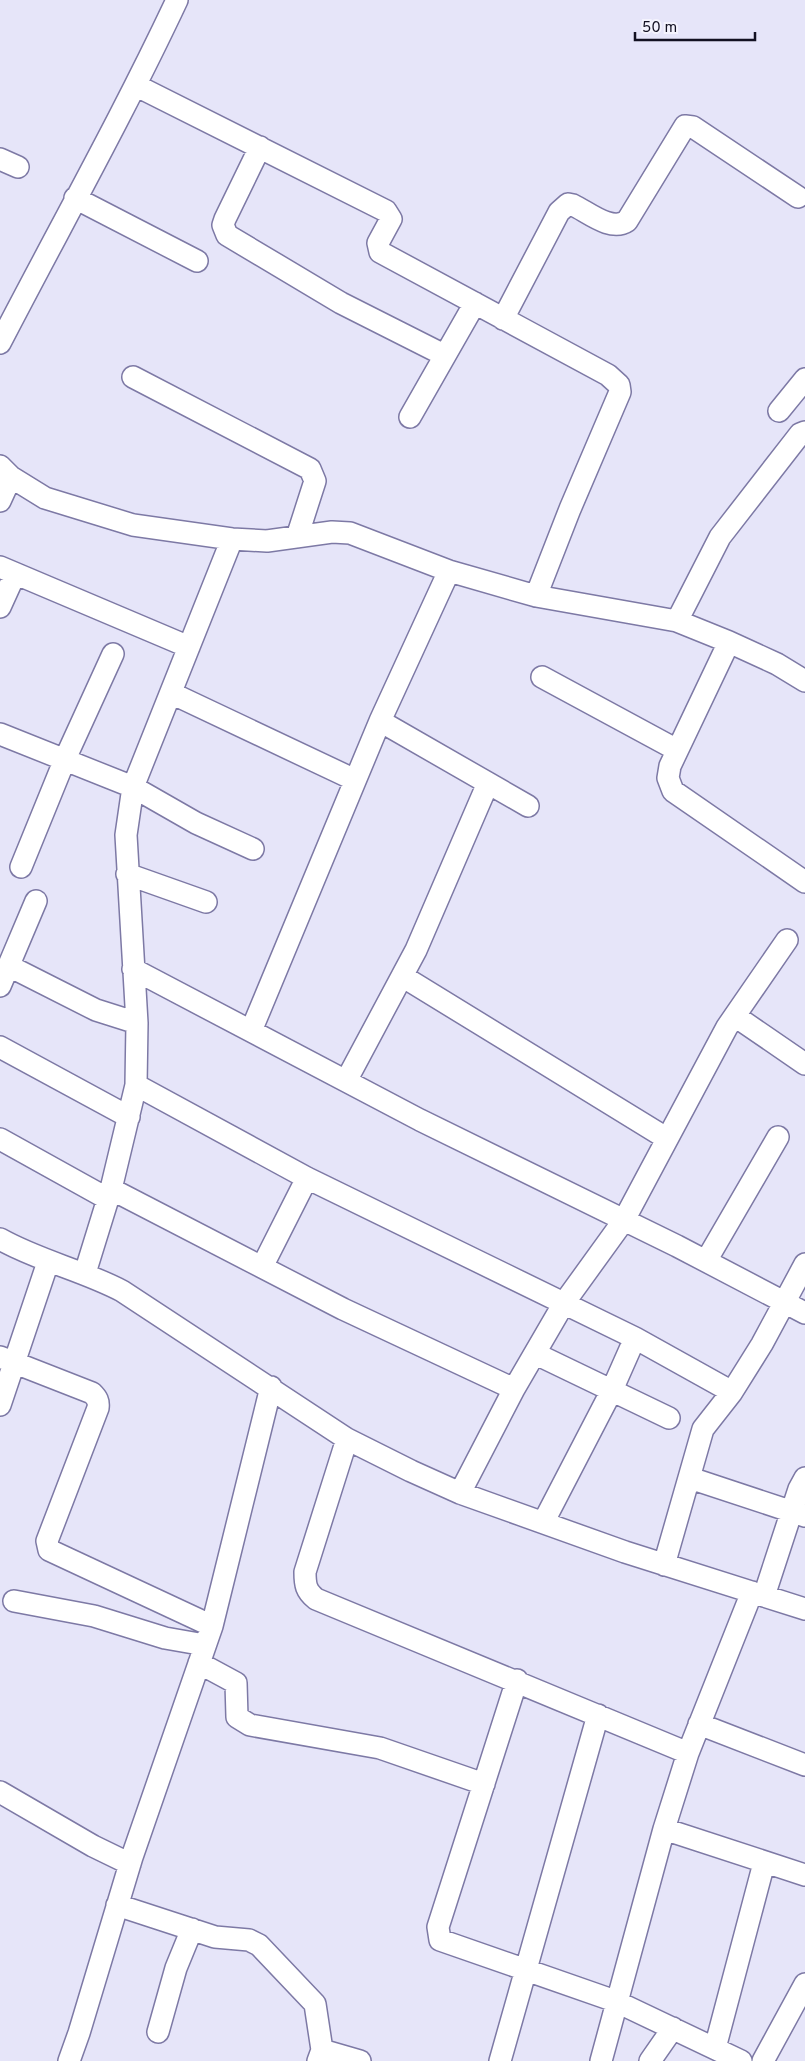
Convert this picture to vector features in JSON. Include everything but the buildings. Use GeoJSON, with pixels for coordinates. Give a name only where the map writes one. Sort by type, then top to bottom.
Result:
{"type":"FeatureCollection","features":[{"type":"Feature","properties":{"kind":"street"},"geometry":{"type":"LineString","coordinates":[[0,343],[75,198],[137,86],[177,0]]}},
{"type":"Feature","properties":{"kind":"street"},"geometry":{"type":"LineString","coordinates":[[137,86],[386,210],[391,219],[378,244],[380,252],[608,375],[619,385],[620,392],[570,509],[536,596]]}},
{"type":"Feature","properties":{"kind":"street"},"geometry":{"type":"LineString","coordinates":[[503,319],[559,212],[568,204],[612,225],[622,224],[627,221],[685,126],[693,127],[798,197]]}},
{"type":"Feature","properties":{"kind":"street"},"geometry":{"type":"LineString","coordinates":[[260,148],[225,219],[223,225],[227,235],[341,303],[444,355]]}},
{"type":"Feature","properties":{"kind":"street"},"geometry":{"type":"LineString","coordinates":[[75,198],[197,261]]}},
{"type":"Feature","properties":{"kind":"street"},"geometry":{"type":"LineString","coordinates":[[410,417],[475,303]]}},
{"type":"Feature","properties":{"kind":"street"},"geometry":{"type":"LineString","coordinates":[[133,377],[310,469],[315,481],[297,538]]}},
{"type":"Feature","properties":{"kind":"street"},"geometry":{"type":"LineString","coordinates":[[779,411],[805,379]]}},
{"type":"Feature","properties":{"kind":"street"},"geometry":{"type":"LineString","coordinates":[[677,621],[720,537],[800,434],[805,432]]}},
{"type":"Feature","properties":{"kind":"street"},"geometry":{"type":"LineString","coordinates":[[0,501],[6,472],[45,498],[133,525],[232,540],[267,541],[332,532],[350,534],[449,571],[536,596],[677,621],[777,664],[805,681]]}},
{"type":"Feature","properties":{"kind":"street"},"geometry":{"type":"LineString","coordinates":[[85,1273],[109,1194],[136,1085],[137,1023],[126,874],[126,835],[133,787],[232,540]]}},
{"type":"Feature","properties":{"kind":"street"},"geometry":{"type":"LineString","coordinates":[[0,607],[7,571],[189,648]]}},
{"type":"Feature","properties":{"kind":"street"},"geometry":{"type":"LineString","coordinates":[[251,1031],[354,780],[449,571]]}},
{"type":"Feature","properties":{"kind":"street"},"geometry":{"type":"LineString","coordinates":[[728,642],[677,750],[670,766],[668,778],[673,791],[805,882]]}},
{"type":"Feature","properties":{"kind":"street"},"geometry":{"type":"LineString","coordinates":[[21,867],[65,759],[113,654]]}},
{"type":"Feature","properties":{"kind":"street"},"geometry":{"type":"LineString","coordinates":[[542,677],[677,750]]}},
{"type":"Feature","properties":{"kind":"street"},"geometry":{"type":"LineString","coordinates":[[171,693],[354,780]]}},
{"type":"Feature","properties":{"kind":"street"},"geometry":{"type":"LineString","coordinates":[[380,721],[528,806]]}},
{"type":"Feature","properties":{"kind":"street"},"geometry":{"type":"LineString","coordinates":[[0,734],[133,787],[196,823],[253,849]]}},
{"type":"Feature","properties":{"kind":"street"},"geometry":{"type":"LineString","coordinates":[[346,1081],[416,950],[488,783]]}},
{"type":"Feature","properties":{"kind":"street"},"geometry":{"type":"LineString","coordinates":[[126,874],[206,902]]}},
{"type":"Feature","properties":{"kind":"street"},"geometry":{"type":"LineString","coordinates":[[0,986],[36,901]]}},
{"type":"Feature","properties":{"kind":"street"},"geometry":{"type":"LineString","coordinates":[[460,1493],[514,1389],[564,1303],[624,1220],[666,1138],[735,1016],[787,940]]}},
{"type":"Feature","properties":{"kind":"street"},"geometry":{"type":"LineString","coordinates":[[9,966],[96,1010],[137,1023]]}},
{"type":"Feature","properties":{"kind":"street"},"geometry":{"type":"LineString","coordinates":[[133,969],[420,1120],[706,1261],[805,1313]]}},
{"type":"Feature","properties":{"kind":"street"},"geometry":{"type":"LineString","coordinates":[[402,976],[666,1138]]}},
{"type":"Feature","properties":{"kind":"street"},"geometry":{"type":"LineString","coordinates":[[735,1016],[805,1064]]}},
{"type":"Feature","properties":{"kind":"street"},"geometry":{"type":"LineString","coordinates":[[0,1047],[129,1117]]}},
{"type":"Feature","properties":{"kind":"street"},"geometry":{"type":"LineString","coordinates":[[136,1085],[307,1178],[635,1338],[732,1392]]}},
{"type":"Feature","properties":{"kind":"street"},"geometry":{"type":"LineString","coordinates":[[706,1261],[778,1137]]}},
{"type":"Feature","properties":{"kind":"street"},"geometry":{"type":"LineString","coordinates":[[0,1139],[109,1194],[262,1267],[343,1309],[514,1389]]}},
{"type":"Feature","properties":{"kind":"street"},"geometry":{"type":"LineString","coordinates":[[262,1267],[307,1178]]}},
{"type":"Feature","properties":{"kind":"street"},"geometry":{"type":"LineString","coordinates":[[0,1238],[48,1262],[85,1273],[141,1303],[348,1439],[460,1493],[544,1521],[664,1565],[805,1609]]}},
{"type":"Feature","properties":{"kind":"street"},"geometry":{"type":"LineString","coordinates":[[0,1405],[7,1359],[48,1262]]}},
{"type":"Feature","properties":{"kind":"street"},"geometry":{"type":"LineString","coordinates":[[664,1565],[703,1429],[732,1392],[762,1344],[805,1264]]}},
{"type":"Feature","properties":{"kind":"street"},"geometry":{"type":"LineString","coordinates":[[544,1521],[612,1390],[635,1338]]}},
{"type":"Feature","properties":{"kind":"street"},"geometry":{"type":"LineString","coordinates":[[536,1354],[668,1418]]}},
{"type":"Feature","properties":{"kind":"street"},"geometry":{"type":"LineString","coordinates":[[7,1359],[92,1393],[97,1397],[98,1408],[47,1541],[49,1550],[205,1645],[236,1683],[237,1717],[250,1725],[380,1748],[484,1784]]}},
{"type":"Feature","properties":{"kind":"street"},"geometry":{"type":"LineString","coordinates":[[69,2061],[130,1864],[205,1645],[271,1387]]}},
{"type":"Feature","properties":{"kind":"street"},"geometry":{"type":"LineString","coordinates":[[348,1439],[305,1572],[305,1584],[308,1592],[316,1599],[517,1680],[688,1753]]}},
{"type":"Feature","properties":{"kind":"street"},"geometry":{"type":"LineString","coordinates":[[690,1478],[798,1514]]}},
{"type":"Feature","properties":{"kind":"street"},"geometry":{"type":"LineString","coordinates":[[600,2061],[664,1828],[688,1753],[699,1724],[758,1594],[798,1514],[805,1478]]}},
{"type":"Feature","properties":{"kind":"street"},"geometry":{"type":"LineString","coordinates":[[14,1601],[94,1616],[165,1638],[205,1645]]}},
{"type":"Feature","properties":{"kind":"street"},"geometry":{"type":"LineString","coordinates":[[517,1680],[437,1934],[447,1944],[527,1969],[615,2001],[741,2061]]}},
{"type":"Feature","properties":{"kind":"street"},"geometry":{"type":"LineString","coordinates":[[500,2061],[598,1715]]}},
{"type":"Feature","properties":{"kind":"street"},"geometry":{"type":"LineString","coordinates":[[699,1724],[805,1765]]}},
{"type":"Feature","properties":{"kind":"street"},"geometry":{"type":"LineString","coordinates":[[0,1792],[93,1846],[130,1864]]}},
{"type":"Feature","properties":{"kind":"street"},"geometry":{"type":"LineString","coordinates":[[664,1828],[764,1863],[805,1875]]}},
{"type":"Feature","properties":{"kind":"street"},"geometry":{"type":"LineString","coordinates":[[715,2048],[764,1863]]}},
{"type":"Feature","properties":{"kind":"street"},"geometry":{"type":"LineString","coordinates":[[118,1905],[215,1937],[249,1940],[265,1949],[315,2004],[320,2056],[360,2061]]}},
{"type":"Feature","properties":{"kind":"street"},"geometry":{"type":"LineString","coordinates":[[158,2032],[176,1968],[192,1929]]}},
{"type":"Feature","properties":{"kind":"street"},"geometry":{"type":"LineString","coordinates":[[763,2061],[805,1984]]}},
{"type":"Feature","properties":{"kind":"street"},"geometry":{"type":"LineString","coordinates":[[650,2061],[673,2028]]}}]}
